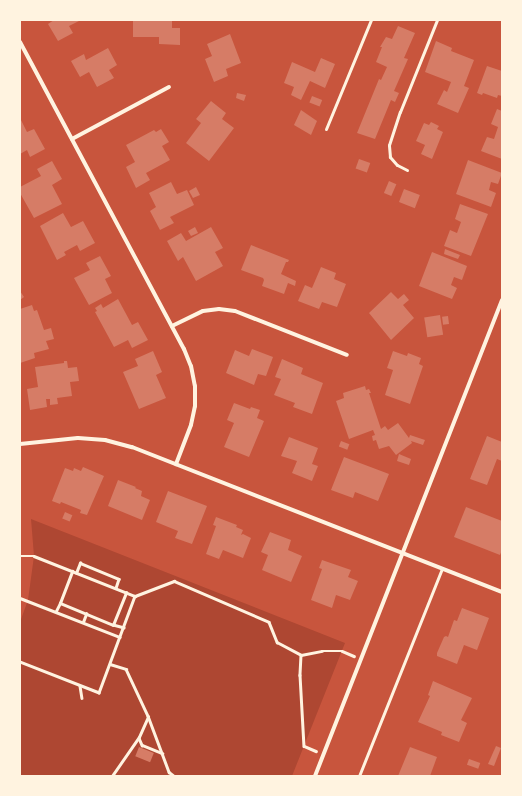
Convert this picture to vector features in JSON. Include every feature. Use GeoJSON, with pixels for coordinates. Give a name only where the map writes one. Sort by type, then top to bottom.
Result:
{"type":"FeatureCollection","features":[{"type":"Feature","properties":{"kind":"street"},"geometry":{"type":"LineString","coordinates":[[20,42],[172,326],[191,366],[195,386],[195,406],[191,425],[176,464]]}},
{"type":"Feature","properties":{"kind":"street"},"geometry":{"type":"LineString","coordinates":[[72,139],[169,88]]}},
{"type":"Feature","properties":{"kind":"street"},"geometry":{"type":"LineString","coordinates":[[316,776],[502,300]]}},
{"type":"Feature","properties":{"kind":"street"},"geometry":{"type":"LineString","coordinates":[[172,326],[203,311],[219,309],[235,311],[347,355]]}},
{"type":"Feature","properties":{"kind":"street"},"geometry":{"type":"LineString","coordinates":[[20,444],[78,438],[105,440],[132,446],[502,592]]}},
{"type":"Feature","properties":{"kind":"lane"},"geometry":{"type":"LineString","coordinates":[[326,129],[371,20]]}},
{"type":"Feature","properties":{"kind":"lane"},"geometry":{"type":"LineString","coordinates":[[407,170],[397,166],[390,157],[389,145],[400,112],[437,20]]}},
{"type":"Feature","properties":{"kind":"lane"},"geometry":{"type":"LineString","coordinates":[[359,776],[442,568]]}},
{"type":"Feature","properties":{"kind":"path"},"geometry":{"type":"LineString","coordinates":[[20,556],[34,556],[135,596],[174,581],[269,622],[277,642],[301,655],[322,651],[342,652],[361,659]]}},
{"type":"Feature","properties":{"kind":"path"},"geometry":{"type":"LineString","coordinates":[[76,573],[80,563],[119,579],[116,588]]}},
{"type":"Feature","properties":{"kind":"path"},"geometry":{"type":"LineString","coordinates":[[56,611],[72,571]]}},
{"type":"Feature","properties":{"kind":"path"},"geometry":{"type":"LineString","coordinates":[[113,624],[126,592]]}},
{"type":"Feature","properties":{"kind":"path"},"geometry":{"type":"LineString","coordinates":[[20,662],[99,693],[135,596]]}},
{"type":"Feature","properties":{"kind":"path"},"geometry":{"type":"LineString","coordinates":[[20,598],[120,637]]}},
{"type":"Feature","properties":{"kind":"path"},"geometry":{"type":"LineString","coordinates":[[60,603],[124,628]]}},
{"type":"Feature","properties":{"kind":"path"},"geometry":{"type":"LineString","coordinates":[[84,622],[86,614]]}},
{"type":"Feature","properties":{"kind":"path"},"geometry":{"type":"LineString","coordinates":[[301,655],[300,675],[304,746],[324,754]]}},
{"type":"Feature","properties":{"kind":"path"},"geometry":{"type":"LineString","coordinates":[[110,664],[126,669],[148,716],[169,772],[174,776]]}},
{"type":"Feature","properties":{"kind":"path"},"geometry":{"type":"LineString","coordinates":[[80,685],[82,698]]}},
{"type":"Feature","properties":{"kind":"path"},"geometry":{"type":"LineString","coordinates":[[112,776],[139,737],[148,716]]}},
{"type":"Feature","properties":{"kind":"path"},"geometry":{"type":"LineString","coordinates":[[139,737],[142,745],[162,754]]}},
{"type":"Feature","properties":{"kind":"shaded area"},"geometry":{"type":"Polygon","coordinates":[[[31,519],[345,643],[292,776],[20,776],[20,622],[28,600],[34,556],[31,519]]]}},
{"type":"Feature","properties":{"kind":"building"},"geometry":{"type":"Polygon","coordinates":[[[54,20],[81,20],[69,26],[73,33],[58,41],[48,24],[54,20]]]}},
{"type":"Feature","properties":{"kind":"building"},"geometry":{"type":"Polygon","coordinates":[[[133,20],[172,20],[172,28],[180,28],[180,45],[159,44],[159,37],[133,37],[133,20]]]}},
{"type":"Feature","properties":{"kind":"building"},"geometry":{"type":"Polygon","coordinates":[[[398,26],[415,33],[404,58],[408,59],[394,91],[399,93],[395,102],[391,100],[375,139],[357,133],[379,79],[381,80],[387,67],[376,62],[382,47],[380,47],[386,37],[392,39],[398,26]]]}},
{"type":"Feature","properties":{"kind":"building"},"geometry":{"type":"Polygon","coordinates":[[[230,34],[241,63],[226,69],[228,76],[214,82],[205,59],[212,56],[207,44],[230,34]]]}},
{"type":"Feature","properties":{"kind":"building"},"geometry":{"type":"Polygon","coordinates":[[[436,41],[452,48],[451,51],[474,60],[464,86],[469,88],[458,113],[437,104],[444,90],[447,92],[451,82],[425,72],[436,41]]]}},
{"type":"Feature","properties":{"kind":"building"},"geometry":{"type":"Polygon","coordinates":[[[108,48],[117,65],[109,70],[114,78],[97,87],[89,72],[80,77],[71,61],[84,54],[86,60],[108,48]]]}},
{"type":"Feature","properties":{"kind":"building"},"geometry":{"type":"Polygon","coordinates":[[[321,58],[335,64],[325,88],[310,81],[301,100],[291,95],[294,87],[284,83],[292,62],[315,72],[321,58]]]}},
{"type":"Feature","properties":{"kind":"building"},"geometry":{"type":"Polygon","coordinates":[[[487,66],[502,71],[502,96],[498,95],[497,98],[483,93],[482,95],[477,93],[487,66]]]}},
{"type":"Feature","properties":{"kind":"building"},"geometry":{"type":"Polygon","coordinates":[[[237,93],[246,95],[244,101],[236,98],[237,93]]]}},
{"type":"Feature","properties":{"kind":"building"},"geometry":{"type":"Polygon","coordinates":[[[312,96],[322,100],[320,107],[309,102],[312,96]]]}},
{"type":"Feature","properties":{"kind":"building"},"geometry":{"type":"Polygon","coordinates":[[[211,101],[226,113],[222,119],[234,128],[209,161],[186,143],[201,123],[196,119],[211,101]]]}},
{"type":"Feature","properties":{"kind":"building"},"geometry":{"type":"Polygon","coordinates":[[[497,109],[502,111],[502,159],[481,151],[487,137],[494,139],[498,127],[491,124],[497,109]]]}},
{"type":"Feature","properties":{"kind":"building"},"geometry":{"type":"Polygon","coordinates":[[[301,110],[317,121],[311,135],[294,125],[301,110]]]}},
{"type":"Feature","properties":{"kind":"building"},"geometry":{"type":"Polygon","coordinates":[[[20,118],[27,132],[34,129],[45,149],[30,157],[27,150],[20,154],[20,118]]]}},
{"type":"Feature","properties":{"kind":"building"},"geometry":{"type":"Polygon","coordinates":[[[431,122],[439,126],[437,129],[443,132],[432,159],[421,154],[425,145],[416,141],[424,123],[429,125],[431,122]]]}},
{"type":"Feature","properties":{"kind":"building"},"geometry":{"type":"Polygon","coordinates":[[[161,129],[169,142],[162,146],[170,160],[146,173],[150,180],[136,188],[126,167],[135,162],[126,145],[154,130],[156,132],[161,129]]]}},
{"type":"Feature","properties":{"kind":"building"},"geometry":{"type":"Polygon","coordinates":[[[359,159],[370,163],[367,173],[356,168],[359,159]]]}},
{"type":"Feature","properties":{"kind":"building"},"geometry":{"type":"Polygon","coordinates":[[[468,160],[502,173],[498,184],[491,182],[489,190],[496,193],[491,207],[456,194],[468,160]]]}},
{"type":"Feature","properties":{"kind":"building"},"geometry":{"type":"Polygon","coordinates":[[[52,161],[62,179],[52,185],[62,204],[34,218],[20,193],[20,187],[41,176],[37,169],[52,161]]]}},
{"type":"Feature","properties":{"kind":"building"},"geometry":{"type":"Polygon","coordinates":[[[389,181],[396,184],[391,196],[384,193],[389,181]]]}},
{"type":"Feature","properties":{"kind":"building"},"geometry":{"type":"Polygon","coordinates":[[[171,182],[177,194],[187,190],[194,205],[170,217],[174,223],[160,230],[150,211],[156,207],[149,193],[171,182]]]}},
{"type":"Feature","properties":{"kind":"building"},"geometry":{"type":"Polygon","coordinates":[[[196,187],[200,195],[193,198],[189,191],[196,187]]]}},
{"type":"Feature","properties":{"kind":"building"},"geometry":{"type":"Polygon","coordinates":[[[404,189],[420,195],[415,208],[399,202],[404,189]]]}},
{"type":"Feature","properties":{"kind":"building"},"geometry":{"type":"Polygon","coordinates":[[[460,204],[488,214],[471,256],[444,246],[450,230],[457,233],[461,222],[455,219],[460,204]]]}},
{"type":"Feature","properties":{"kind":"building"},"geometry":{"type":"Polygon","coordinates":[[[63,213],[71,227],[83,221],[95,243],[80,251],[77,245],[64,252],[66,255],[57,260],[40,226],[63,213]]]}},
{"type":"Feature","properties":{"kind":"building"},"geometry":{"type":"Polygon","coordinates":[[[195,227],[198,233],[191,236],[188,231],[195,227]]]}},
{"type":"Feature","properties":{"kind":"building"},"geometry":{"type":"Polygon","coordinates":[[[211,227],[223,248],[215,252],[223,266],[196,281],[183,257],[178,261],[167,241],[181,233],[186,241],[211,227]]]}},
{"type":"Feature","properties":{"kind":"building"},"geometry":{"type":"Polygon","coordinates":[[[251,245],[289,260],[286,262],[281,274],[296,281],[295,286],[288,283],[284,294],[262,286],[264,280],[263,278],[241,270],[251,245]]]}},
{"type":"Feature","properties":{"kind":"building"},"geometry":{"type":"Polygon","coordinates":[[[445,249],[460,255],[458,259],[444,254],[445,249]]]}},
{"type":"Feature","properties":{"kind":"building"},"geometry":{"type":"Polygon","coordinates":[[[432,252],[467,266],[462,280],[454,277],[451,285],[457,288],[452,299],[419,286],[432,252]]]}},
{"type":"Feature","properties":{"kind":"building"},"geometry":{"type":"Polygon","coordinates":[[[100,256],[111,276],[105,279],[112,293],[89,305],[74,278],[90,270],[86,263],[100,256]]]}},
{"type":"Feature","properties":{"kind":"building"},"geometry":{"type":"Polygon","coordinates":[[[321,267],[336,273],[334,279],[346,284],[337,307],[322,302],[319,309],[298,301],[305,285],[312,288],[321,267]]]}},
{"type":"Feature","properties":{"kind":"building"},"geometry":{"type":"Polygon","coordinates":[[[20,291],[24,297],[20,300],[20,291]]]}},
{"type":"Feature","properties":{"kind":"building"},"geometry":{"type":"Polygon","coordinates":[[[391,292],[398,299],[404,294],[409,300],[403,305],[414,318],[391,340],[369,313],[391,292]]]}},
{"type":"Feature","properties":{"kind":"building"},"geometry":{"type":"Polygon","coordinates":[[[118,299],[132,325],[138,322],[148,340],[132,348],[128,340],[114,347],[95,312],[97,311],[95,308],[101,304],[103,308],[118,299]]]}},
{"type":"Feature","properties":{"kind":"building"},"geometry":{"type":"Polygon","coordinates":[[[32,305],[34,311],[37,310],[44,330],[51,328],[54,339],[46,341],[49,349],[34,353],[35,358],[20,363],[20,309],[32,305]]]}},
{"type":"Feature","properties":{"kind":"building"},"geometry":{"type":"Polygon","coordinates":[[[440,315],[443,335],[427,337],[424,318],[440,315]]]}},
{"type":"Feature","properties":{"kind":"building"},"geometry":{"type":"Polygon","coordinates":[[[448,316],[449,324],[443,325],[442,317],[448,316]]]}},
{"type":"Feature","properties":{"kind":"building"},"geometry":{"type":"Polygon","coordinates":[[[252,349],[273,357],[266,376],[258,374],[254,385],[226,373],[235,350],[249,356],[252,349]]]}},
{"type":"Feature","properties":{"kind":"building"},"geometry":{"type":"Polygon","coordinates":[[[153,351],[162,372],[156,375],[166,398],[139,409],[123,372],[138,366],[135,359],[153,351]]]}},
{"type":"Feature","properties":{"kind":"building"},"geometry":{"type":"Polygon","coordinates":[[[393,351],[407,356],[408,353],[421,358],[419,364],[423,366],[410,404],[385,395],[393,370],[387,368],[393,351]]]}},
{"type":"Feature","properties":{"kind":"building"},"geometry":{"type":"Polygon","coordinates":[[[282,359],[303,368],[301,374],[323,383],[312,414],[293,407],[295,403],[274,395],[281,379],[275,377],[282,359]]]}},
{"type":"Feature","properties":{"kind":"building"},"geometry":{"type":"Polygon","coordinates":[[[64,361],[67,361],[68,368],[77,367],[79,381],[70,382],[72,396],[57,398],[58,404],[50,405],[50,399],[46,399],[47,407],[30,410],[27,389],[38,387],[35,367],[64,363],[64,361]]]}},
{"type":"Feature","properties":{"kind":"building"},"geometry":{"type":"Polygon","coordinates":[[[365,386],[366,390],[369,389],[371,393],[369,393],[381,429],[385,426],[388,430],[398,423],[409,438],[410,435],[425,440],[423,445],[411,441],[412,443],[396,455],[389,446],[379,449],[376,440],[373,441],[372,436],[375,435],[373,430],[349,439],[336,401],[344,398],[343,393],[365,386]]]}},
{"type":"Feature","properties":{"kind":"building"},"geometry":{"type":"Polygon","coordinates":[[[234,403],[250,409],[251,407],[260,410],[257,418],[264,421],[249,457],[224,447],[234,423],[227,420],[234,403]]]}},
{"type":"Feature","properties":{"kind":"building"},"geometry":{"type":"Polygon","coordinates":[[[487,436],[502,442],[502,461],[497,459],[487,485],[470,479],[487,436]]]}},
{"type":"Feature","properties":{"kind":"building"},"geometry":{"type":"Polygon","coordinates":[[[289,437],[318,448],[312,464],[318,466],[312,481],[292,473],[297,461],[281,456],[289,437]]]}},
{"type":"Feature","properties":{"kind":"building"},"geometry":{"type":"Polygon","coordinates":[[[341,441],[349,444],[347,450],[339,447],[341,441]]]}},
{"type":"Feature","properties":{"kind":"building"},"geometry":{"type":"Polygon","coordinates":[[[399,454],[411,459],[409,465],[397,461],[399,454]]]}},
{"type":"Feature","properties":{"kind":"building"},"geometry":{"type":"Polygon","coordinates":[[[344,457],[389,474],[378,501],[355,492],[353,498],[331,490],[344,457]]]}},
{"type":"Feature","properties":{"kind":"building"},"geometry":{"type":"Polygon","coordinates":[[[83,467],[104,476],[87,515],[80,513],[81,510],[61,502],[60,504],[52,501],[65,468],[73,471],[74,468],[81,471],[83,467]]]}},
{"type":"Feature","properties":{"kind":"building"},"geometry":{"type":"Polygon","coordinates":[[[118,480],[136,487],[135,488],[142,491],[141,496],[150,500],[142,520],[108,506],[118,480]]]}},
{"type":"Feature","properties":{"kind":"building"},"geometry":{"type":"Polygon","coordinates":[[[168,491],[207,506],[192,544],[175,538],[178,531],[156,522],[168,491]]]}},
{"type":"Feature","properties":{"kind":"building"},"geometry":{"type":"Polygon","coordinates":[[[466,507],[502,521],[502,550],[500,555],[454,537],[466,507]]]}},
{"type":"Feature","properties":{"kind":"building"},"geometry":{"type":"Polygon","coordinates":[[[65,512],[72,515],[70,522],[62,518],[65,512]]]}},
{"type":"Feature","properties":{"kind":"building"},"geometry":{"type":"Polygon","coordinates":[[[216,517],[237,525],[236,527],[243,530],[241,535],[243,534],[251,538],[243,558],[223,550],[219,559],[206,554],[216,526],[213,525],[216,517]]]}},
{"type":"Feature","properties":{"kind":"building"},"geometry":{"type":"Polygon","coordinates":[[[270,532],[291,540],[288,550],[302,556],[291,582],[262,570],[268,555],[261,552],[270,532]]]}},
{"type":"Feature","properties":{"kind":"building"},"geometry":{"type":"Polygon","coordinates":[[[322,560],[351,570],[348,577],[358,581],[350,600],[336,595],[332,608],[311,600],[322,569],[319,568],[322,560]]]}},
{"type":"Feature","properties":{"kind":"building"},"geometry":{"type":"Polygon","coordinates":[[[462,608],[489,618],[477,650],[464,645],[457,664],[437,656],[437,653],[444,637],[448,637],[454,620],[457,621],[462,608]]]}},
{"type":"Feature","properties":{"kind":"building"},"geometry":{"type":"Polygon","coordinates":[[[433,681],[472,698],[461,720],[467,723],[459,742],[441,735],[442,732],[418,722],[430,696],[428,695],[433,681]]]}},
{"type":"Feature","properties":{"kind":"building"},"geometry":{"type":"Polygon","coordinates":[[[496,746],[501,748],[494,766],[488,764],[496,746]]]}},
{"type":"Feature","properties":{"kind":"building"},"geometry":{"type":"Polygon","coordinates":[[[139,747],[154,753],[150,762],[135,756],[139,747]]]}},
{"type":"Feature","properties":{"kind":"building"},"geometry":{"type":"Polygon","coordinates":[[[410,747],[437,757],[430,776],[398,776],[410,747]]]}},
{"type":"Feature","properties":{"kind":"building"},"geometry":{"type":"Polygon","coordinates":[[[469,759],[480,763],[478,769],[467,765],[469,759]]]}}]}
